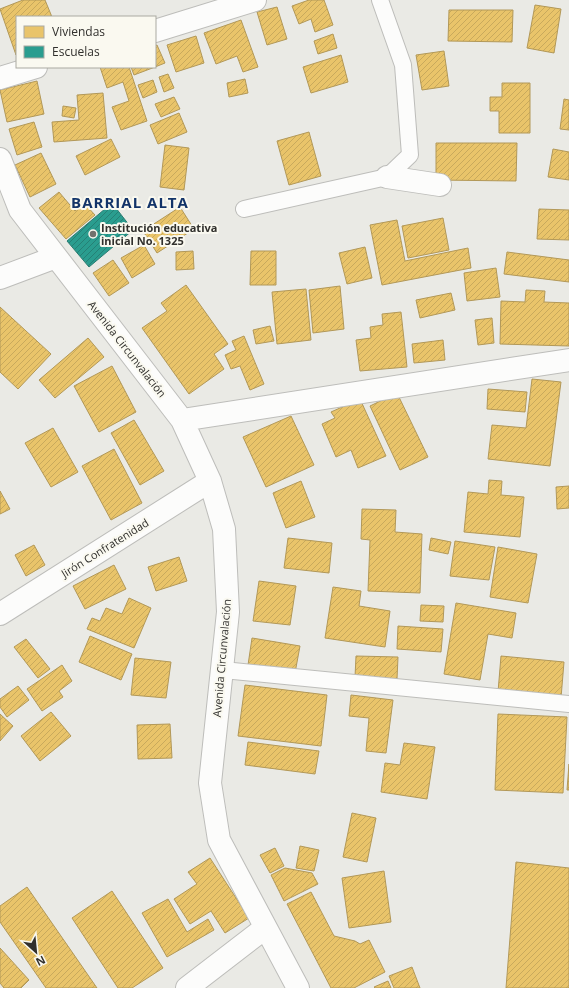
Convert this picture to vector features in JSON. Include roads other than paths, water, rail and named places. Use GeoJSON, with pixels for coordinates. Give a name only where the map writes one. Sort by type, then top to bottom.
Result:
{"type":"FeatureCollection","features":[{"type":"Feature","properties":{"kind":"street"},"geometry":{"type":"LineString","coordinates":[[156,31],[242,2]]}},
{"type":"Feature","properties":{"kind":"street"},"geometry":{"type":"LineString","coordinates":[[0,78],[33,68]]}},
{"type":"Feature","properties":{"kind":"street","name":"Avenida Circunvalación"},"geometry":{"type":"LineString","coordinates":[[0,159],[20,210],[182,420],[210,481],[224,536],[228,612],[210,783],[219,840],[298,988]]}},
{"type":"Feature","properties":{"kind":"street"},"geometry":{"type":"LineString","coordinates":[[387,177],[440,184]]}},
{"type":"Feature","properties":{"kind":"street"},"geometry":{"type":"LineString","coordinates":[[0,278],[56,257]]}},
{"type":"Feature","properties":{"kind":"street"},"geometry":{"type":"LineString","coordinates":[[182,420],[569,360]]}},
{"type":"Feature","properties":{"kind":"street","name":"Jirón Confratenidad"},"geometry":{"type":"LineString","coordinates":[[0,614],[210,481]]}},
{"type":"Feature","properties":{"kind":"street"},"geometry":{"type":"LineString","coordinates":[[186,988],[265,928]]}},
{"type":"Feature","properties":{"kind":"lane"},"geometry":{"type":"LineString","coordinates":[[244,209],[387,177],[410,156],[403,65],[380,0]]}},
{"type":"Feature","properties":{"kind":"lane"},"geometry":{"type":"LineString","coordinates":[[223,670],[569,704]]}},
{"type":"Feature","properties":{"kind":"place","name":"Institución educativa inicial No. 1325"},"geometry":{"type":"Point","coordinates":[93,234]}},
{"type":"Feature","properties":{"kind":"district","name":"BARRIAL ALTA"},"geometry":{"type":"Point","coordinates":[130,203]}}]}
